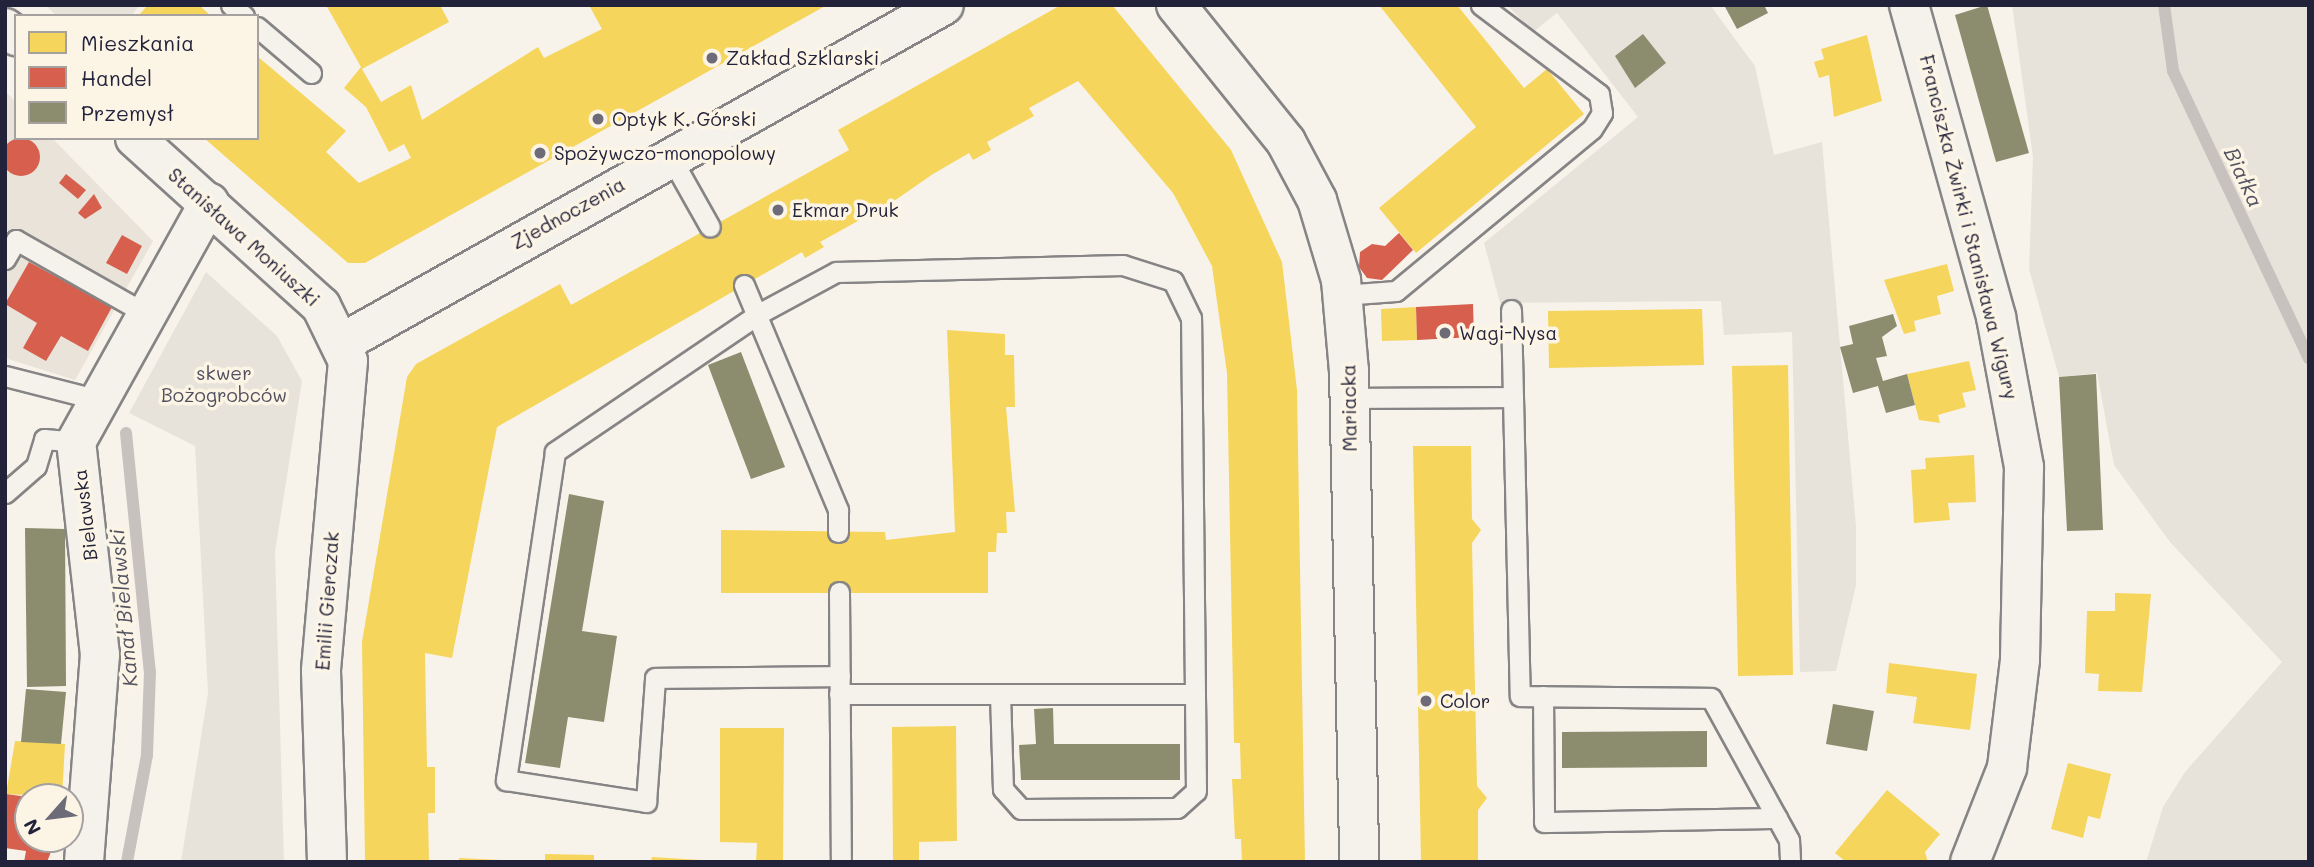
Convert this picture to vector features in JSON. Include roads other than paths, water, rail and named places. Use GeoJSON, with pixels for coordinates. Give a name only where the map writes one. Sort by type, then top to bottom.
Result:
{"type":"FeatureCollection","features":[{"type":"Feature","properties":{"kind":"street","name":"Zjednoczenia"},"geometry":{"type":"LineString","coordinates":[[342,343],[670,156],[944,5]]}},
{"type":"Feature","properties":{"kind":"street","name":"Mariacka"},"geometry":{"type":"LineString","coordinates":[[1176,5],[1286,142],[1317,201],[1342,295],[1349,398],[1359,862]]}},
{"type":"Feature","properties":{"kind":"street","name":"Franciszka Żwirki i Stanisława Wigury"},"geometry":{"type":"LineString","coordinates":[[1909,5],[1993,304],[2024,467],[2020,660],[2007,768],[1969,862]]}},
{"type":"Feature","properties":{"kind":"street","name":"Stanisława Moniuszki"},"geometry":{"type":"LineString","coordinates":[[137,140],[321,306],[342,343]]}},
{"type":"Feature","properties":{"kind":"street","name":"Bielawska"},"geometry":{"type":"LineString","coordinates":[[84,862],[100,655],[76,442],[95,399],[209,203]]}},
{"type":"Feature","properties":{"kind":"street","name":"Emilii Gierczak"},"geometry":{"type":"LineString","coordinates":[[327,862],[321,671],[326,563],[348,414],[342,343]]}},
{"type":"Feature","properties":{"kind":"lane"},"geometry":{"type":"LineString","coordinates":[[1342,295],[1396,290],[1592,129],[1602,113],[1591,87],[1481,5]]}},
{"type":"Feature","properties":{"kind":"lane"},"geometry":{"type":"LineString","coordinates":[[259,29],[311,73]]}},
{"type":"Feature","properties":{"kind":"lane"},"geometry":{"type":"LineString","coordinates":[[670,156],[710,227]]}},
{"type":"Feature","properties":{"kind":"lane"},"geometry":{"type":"LineString","coordinates":[[5,260],[16,240],[146,314]]}},
{"type":"Feature","properties":{"kind":"lane"},"geometry":{"type":"LineString","coordinates":[[1000,694],[1003,789],[1021,809],[1177,808],[1196,791],[1195,694],[1191,318],[1173,281],[1122,265],[836,272],[760,313],[555,452],[506,780],[646,802],[655,678],[1000,694],[1195,694]]}},
{"type":"Feature","properties":{"kind":"lane"},"geometry":{"type":"LineString","coordinates":[[744,285],[760,313],[838,510],[838,532]]}},
{"type":"Feature","properties":{"kind":"lane"},"geometry":{"type":"LineString","coordinates":[[1511,310],[1520,696],[1711,698],[1789,840],[1790,862]]}},
{"type":"Feature","properties":{"kind":"lane"},"geometry":{"type":"LineString","coordinates":[[5,376],[95,399]]}},
{"type":"Feature","properties":{"kind":"lane"},"geometry":{"type":"LineString","coordinates":[[1349,398],[1513,397]]}},
{"type":"Feature","properties":{"kind":"lane"},"geometry":{"type":"LineString","coordinates":[[5,493],[36,466],[44,439],[76,442]]}},
{"type":"Feature","properties":{"kind":"lane"},"geometry":{"type":"LineString","coordinates":[[839,593],[841,862]]}},
{"type":"Feature","properties":{"kind":"lane"},"geometry":{"type":"LineString","coordinates":[[1543,696],[1544,822],[1777,818]]}},
{"type":"Feature","properties":{"kind":"waterway","name":"Białka"},"geometry":{"type":"LineString","coordinates":[[2164,5],[2173,71],[2309,359]]}},
{"type":"Feature","properties":{"kind":"waterway","name":"Kanał Bielawski"},"geometry":{"type":"LineString","coordinates":[[126,433],[150,672],[147,755],[127,862]]}},
{"type":"Feature","properties":{"kind":"place","name":"Zakład Szklarski"},"geometry":{"type":"Point","coordinates":[712,58]}},
{"type":"Feature","properties":{"kind":"place","name":"Optyk K. Górski"},"geometry":{"type":"Point","coordinates":[598,119]}},
{"type":"Feature","properties":{"kind":"place","name":"Spożywczo-monopolowy"},"geometry":{"type":"Point","coordinates":[540,153]}},
{"type":"Feature","properties":{"kind":"place","name":"Ekmar Druk"},"geometry":{"type":"Point","coordinates":[778,210]}},
{"type":"Feature","properties":{"kind":"place","name":"Wagi-Nysa"},"geometry":{"type":"Point","coordinates":[1445,333]}},
{"type":"Feature","properties":{"kind":"place","name":"Color"},"geometry":{"type":"Point","coordinates":[1426,701]}},
{"type":"Feature","properties":{"kind":"park label","name":"skwer Bożogrobców"},"geometry":{"type":"Point","coordinates":[224,384]}}]}
